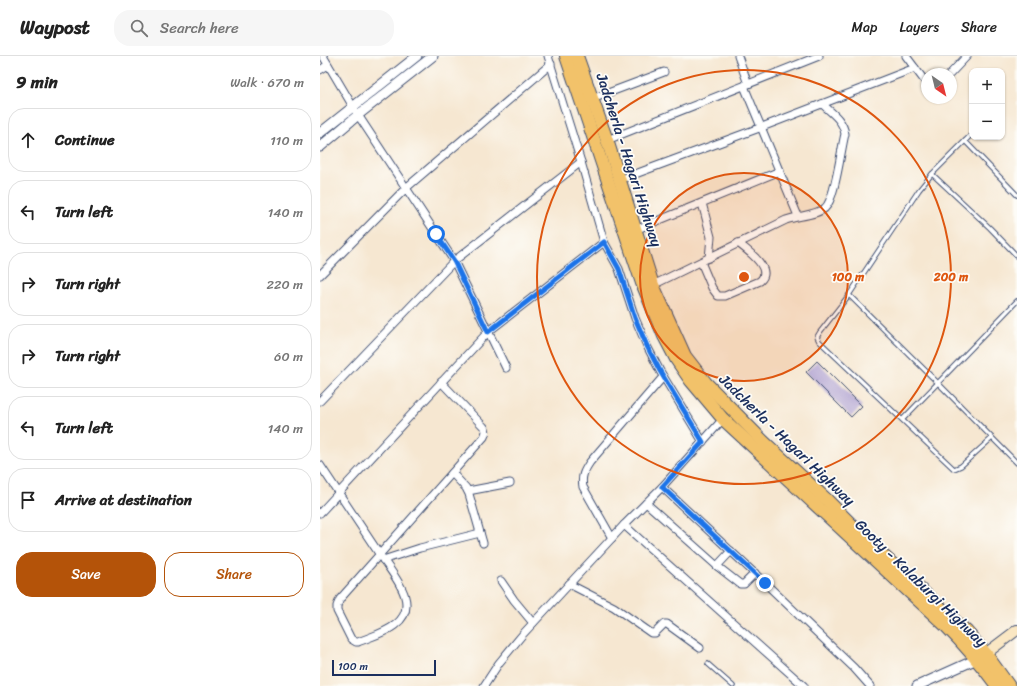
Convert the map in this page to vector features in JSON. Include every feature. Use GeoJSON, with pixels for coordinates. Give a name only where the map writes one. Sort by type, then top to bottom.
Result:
{"type":"FeatureCollection","features":[{"type":"Feature","properties":{"kind":"highway","name":"Jadcherla - Hagari Highway"},"geometry":{"type":"LineString","coordinates":[[576,56],[607,140],[653,285],[685,356],[706,383],[764,442],[876,549],[967,632],[982,657],[1009,686]]}},
{"type":"Feature","properties":{"kind":"highway","name":"Gooty - Kalaburgi Highway"},"geometry":{"type":"LineString","coordinates":[[576,56],[600,154],[642,283],[664,336],[687,376],[723,419],[945,625],[982,657],[997,686]]}},
{"type":"Feature","properties":{"kind":"main road"},"geometry":{"type":"LineString","coordinates":[[982,657],[1017,630]]}},
{"type":"Feature","properties":{"kind":"street"},"geometry":{"type":"LineString","coordinates":[[323,56],[358,115],[454,261],[506,368]]}},
{"type":"Feature","properties":{"kind":"street"},"geometry":{"type":"LineString","coordinates":[[320,133],[417,56]]}},
{"type":"Feature","properties":{"kind":"street"},"geometry":{"type":"LineString","coordinates":[[320,147],[433,56]]}},
{"type":"Feature","properties":{"kind":"street"},"geometry":{"type":"LineString","coordinates":[[548,56],[604,242],[619,269],[635,318],[663,377],[703,442]]}},
{"type":"Feature","properties":{"kind":"street"},"geometry":{"type":"LineString","coordinates":[[738,56],[746,85],[798,216]]}},
{"type":"Feature","properties":{"kind":"street"},"geometry":{"type":"LineString","coordinates":[[607,140],[819,56]]}},
{"type":"Feature","properties":{"kind":"street"},"geometry":{"type":"LineString","coordinates":[[906,56],[921,76]]}},
{"type":"Feature","properties":{"kind":"street"},"geometry":{"type":"LineString","coordinates":[[956,68],[967,56]]}},
{"type":"Feature","properties":{"kind":"street"},"geometry":{"type":"LineString","coordinates":[[320,275],[406,188],[551,64]]}},
{"type":"Feature","properties":{"kind":"street"},"geometry":{"type":"LineString","coordinates":[[320,70],[328,65]]}},
{"type":"Feature","properties":{"kind":"street"},"geometry":{"type":"LineString","coordinates":[[619,180],[915,68]]}},
{"type":"Feature","properties":{"kind":"street"},"geometry":{"type":"LineString","coordinates":[[592,100],[664,72]]}},
{"type":"Feature","properties":{"kind":"street"},"geometry":{"type":"LineString","coordinates":[[653,285],[786,220],[798,216],[811,215],[821,211],[829,204],[832,198],[845,134],[844,127],[841,122],[822,104]]}},
{"type":"Feature","properties":{"kind":"street"},"geometry":{"type":"LineString","coordinates":[[320,401],[454,261],[581,162]]}},
{"type":"Feature","properties":{"kind":"street"},"geometry":{"type":"LineString","coordinates":[[635,230],[780,171]]}},
{"type":"Feature","properties":{"kind":"street"},"geometry":{"type":"LineString","coordinates":[[702,203],[711,237],[709,258]]}},
{"type":"Feature","properties":{"kind":"street"},"geometry":{"type":"LineString","coordinates":[[320,513],[488,332],[604,242]]}},
{"type":"Feature","properties":{"kind":"street"},"geometry":{"type":"LineString","coordinates":[[701,262],[712,288],[718,296],[725,296],[760,281],[763,279],[764,274],[761,264],[752,253],[738,243]]}},
{"type":"Feature","properties":{"kind":"street"},"geometry":{"type":"LineString","coordinates":[[612,538],[583,487],[582,478],[590,462],[663,377]]}},
{"type":"Feature","properties":{"kind":"street"},"geometry":{"type":"LineString","coordinates":[[320,465],[382,557],[403,590],[406,603],[405,614],[394,626],[356,642],[351,639],[337,612],[338,603],[382,557],[484,437],[486,431],[484,426],[441,382]]}},
{"type":"Feature","properties":{"kind":"street"},"geometry":{"type":"LineString","coordinates":[[484,686],[499,663],[533,623],[624,525],[662,487],[723,419]]}},
{"type":"Feature","properties":{"kind":"street"},"geometry":{"type":"LineString","coordinates":[[452,473],[468,491],[483,544]]}},
{"type":"Feature","properties":{"kind":"street"},"geometry":{"type":"LineString","coordinates":[[468,491],[510,483]]}},
{"type":"Feature","properties":{"kind":"street"},"geometry":{"type":"LineString","coordinates":[[662,487],[755,573],[854,668],[870,686]]}},
{"type":"Feature","properties":{"kind":"street"},"geometry":{"type":"LineString","coordinates":[[646,503],[741,585],[755,573]]}},
{"type":"Feature","properties":{"kind":"street"},"geometry":{"type":"LineString","coordinates":[[624,525],[804,686]]}},
{"type":"Feature","properties":{"kind":"street"},"geometry":{"type":"LineString","coordinates":[[382,557],[480,533]]}},
{"type":"Feature","properties":{"kind":"street"},"geometry":{"type":"LineString","coordinates":[[718,566],[731,551]]}},
{"type":"Feature","properties":{"kind":"street"},"geometry":{"type":"LineString","coordinates":[[501,581],[533,623]]}},
{"type":"Feature","properties":{"kind":"street"},"geometry":{"type":"LineString","coordinates":[[569,584],[614,607],[651,633],[655,633],[664,624],[667,624],[700,648]]}},
{"type":"Feature","properties":{"kind":"street"},"geometry":{"type":"LineString","coordinates":[[917,686],[982,657]]}},
{"type":"Feature","properties":{"kind":"lane"},"geometry":{"type":"LineString","coordinates":[[969,137],[932,174],[919,190],[850,295],[820,332],[818,339],[903,419],[949,466],[954,469],[961,466],[992,438]]}},
{"type":"Feature","properties":{"kind":"lane"},"geometry":{"type":"LineString","coordinates":[[964,141],[1017,195]]}},
{"type":"Feature","properties":{"kind":"lane"},"geometry":{"type":"LineString","coordinates":[[932,174],[1017,256]]}},
{"type":"Feature","properties":{"kind":"lane"},"geometry":{"type":"LineString","coordinates":[[850,295],[1017,463]]}},
{"type":"Feature","properties":{"kind":"lane"},"geometry":{"type":"LineString","coordinates":[[903,419],[1017,301]]}},
{"type":"Feature","properties":{"kind":"lane"},"geometry":{"type":"LineString","coordinates":[[708,664],[733,686]]}},
{"type":"Feature","properties":{"kind":"building"},"geometry":{"type":"Polygon","coordinates":[[[817,361],[862,406],[851,417],[806,372],[817,361]]]}},
{"type":"Feature","properties":{"kind":"route"},"geometry":{"type":"LineString","coordinates":[[436,234],[454,261],[488,332],[604,242],[619,269],[635,318],[647,346],[660,371],[703,442],[662,487],[765,583]]}}]}
